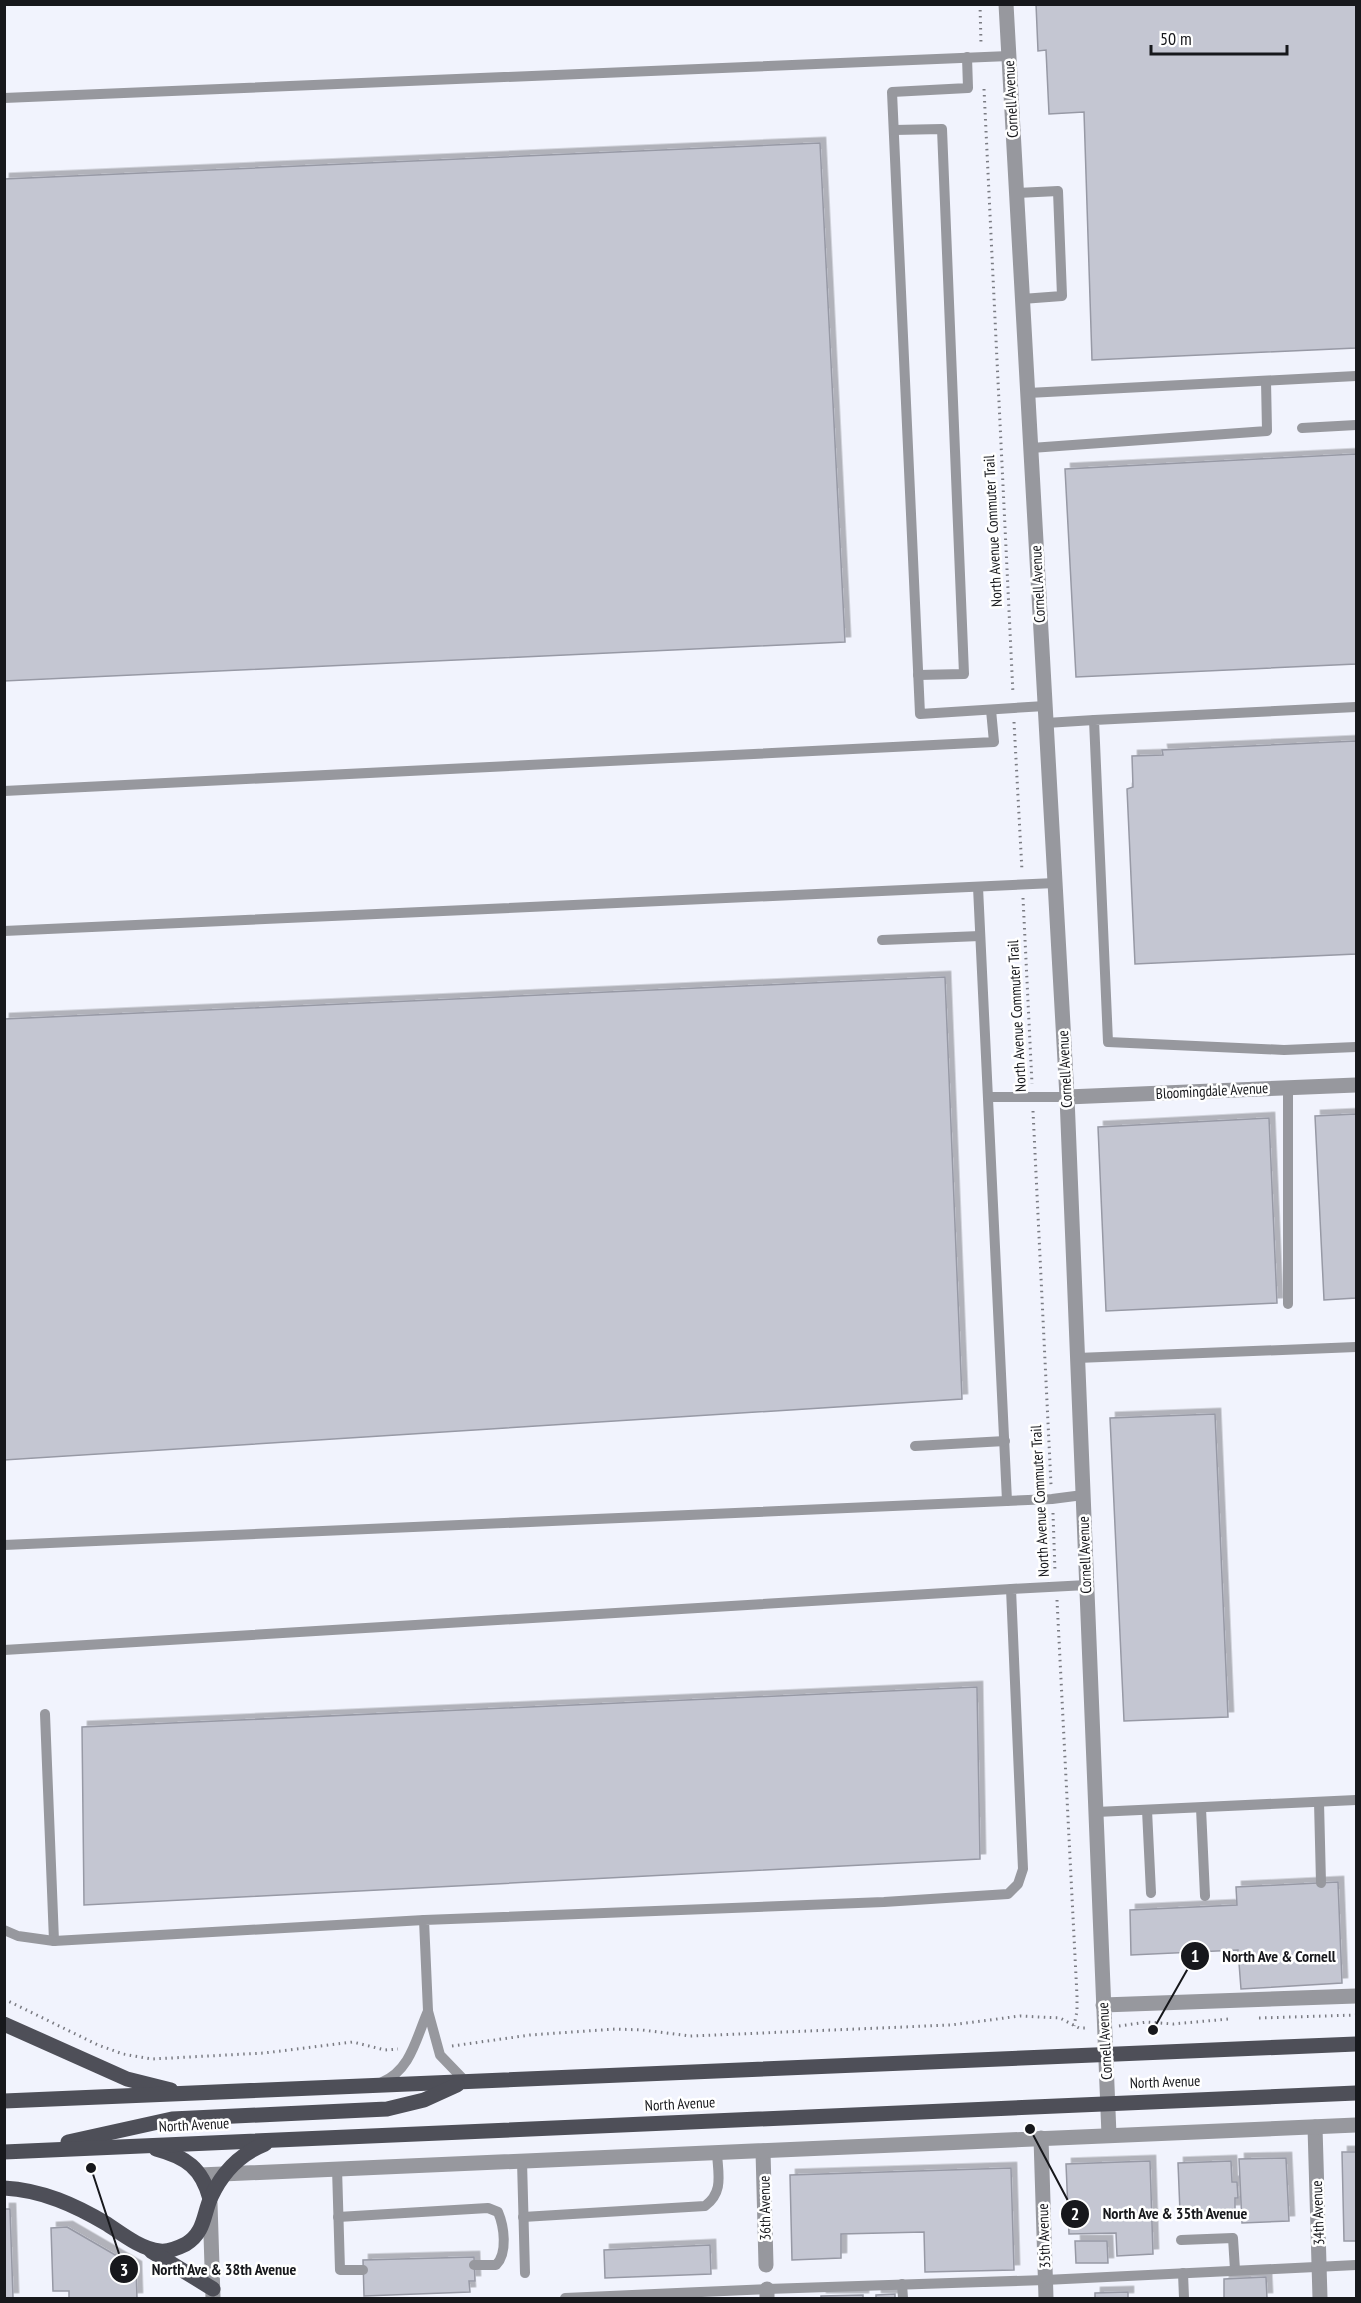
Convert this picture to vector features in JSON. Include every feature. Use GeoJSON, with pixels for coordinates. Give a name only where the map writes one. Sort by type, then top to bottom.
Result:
{"type":"FeatureCollection","features":[{"type":"Feature","properties":{"kind":"main road"},"geometry":{"type":"LineString","coordinates":[[4,2024],[127,2079],[185,2094]]}},
{"type":"Feature","properties":{"kind":"main road","name":"North Avenue"},"geometry":{"type":"LineString","coordinates":[[4,2101],[1356,2044]]}},
{"type":"Feature","properties":{"kind":"main road"},"geometry":{"type":"LineString","coordinates":[[39,2150],[172,2119],[387,2109],[424,2100],[466,2082]]}},
{"type":"Feature","properties":{"kind":"main road","name":"North Avenue"},"geometry":{"type":"LineString","coordinates":[[4,2152],[1356,2093]]}},
{"type":"Feature","properties":{"kind":"main road"},"geometry":{"type":"LineString","coordinates":[[139,2244],[158,2251],[171,2251],[188,2243],[199,2232],[207,2215],[210,2199],[225,2173],[252,2149],[276,2140]]}},
{"type":"Feature","properties":{"kind":"main road"},"geometry":{"type":"LineString","coordinates":[[141,2146],[166,2152],[189,2162],[206,2184],[210,2199]]}},
{"type":"Feature","properties":{"kind":"main road"},"geometry":{"type":"LineString","coordinates":[[4,2188],[41,2193],[66,2203],[139,2244],[213,2294]]}},
{"type":"Feature","properties":{"kind":"street","name":"Cornell Avenue"},"geometry":{"type":"LineString","coordinates":[[1006,4],[1067,1097],[1109,2135]]}},
{"type":"Feature","properties":{"kind":"street","name":"Bloomingdale Avenue"},"geometry":{"type":"LineString","coordinates":[[1067,1097],[1356,1085]]}},
{"type":"Feature","properties":{"kind":"street"},"geometry":{"type":"LineString","coordinates":[[1103,2005],[1356,1996]]}},
{"type":"Feature","properties":{"kind":"street"},"geometry":{"type":"LineString","coordinates":[[200,2175],[1356,2125]]}},
{"type":"Feature","properties":{"kind":"street","name":"34th Avenue"},"geometry":{"type":"LineString","coordinates":[[1315,2127],[1320,2298]]}},
{"type":"Feature","properties":{"kind":"street","name":"35th Avenue"},"geometry":{"type":"LineString","coordinates":[[1041,2138],[1046,2298]]}},
{"type":"Feature","properties":{"kind":"street","name":"36th Avenue"},"geometry":{"type":"LineString","coordinates":[[763,2151],[766,2265]]}},
{"type":"Feature","properties":{"kind":"street"},"geometry":{"type":"LineString","coordinates":[[210,2199],[213,2294]]}},
{"type":"Feature","properties":{"kind":"lane"},"geometry":{"type":"LineString","coordinates":[[4,98],[1009,56]]}},
{"type":"Feature","properties":{"kind":"lane"},"geometry":{"type":"LineString","coordinates":[[967,57],[968,88],[892,92],[920,714],[1045,706]]}},
{"type":"Feature","properties":{"kind":"lane"},"geometry":{"type":"LineString","coordinates":[[894,130],[942,129],[964,674],[918,675]]}},
{"type":"Feature","properties":{"kind":"lane"},"geometry":{"type":"LineString","coordinates":[[1017,194],[1058,191],[1062,296],[1022,299]]}},
{"type":"Feature","properties":{"kind":"lane"},"geometry":{"type":"LineString","coordinates":[[1028,393],[1356,376]]}},
{"type":"Feature","properties":{"kind":"lane"},"geometry":{"type":"LineString","coordinates":[[1030,448],[1267,431],[1266,381]]}},
{"type":"Feature","properties":{"kind":"lane"},"geometry":{"type":"LineString","coordinates":[[1302,428],[1356,425]]}},
{"type":"Feature","properties":{"kind":"lane"},"geometry":{"type":"LineString","coordinates":[[1046,723],[1356,707]]}},
{"type":"Feature","properties":{"kind":"lane"},"geometry":{"type":"LineString","coordinates":[[4,791],[994,742],[991,710]]}},
{"type":"Feature","properties":{"kind":"lane"},"geometry":{"type":"LineString","coordinates":[[1094,720],[1108,1042],[1284,1050],[1356,1047]]}},
{"type":"Feature","properties":{"kind":"lane"},"geometry":{"type":"LineString","coordinates":[[4,931],[1055,884]]}},
{"type":"Feature","properties":{"kind":"lane"},"geometry":{"type":"LineString","coordinates":[[978,887],[1007,1500]]}},
{"type":"Feature","properties":{"kind":"lane"},"geometry":{"type":"LineString","coordinates":[[882,940],[980,936]]}},
{"type":"Feature","properties":{"kind":"lane"},"geometry":{"type":"LineString","coordinates":[[1288,1088],[1288,1304]]}},
{"type":"Feature","properties":{"kind":"lane"},"geometry":{"type":"LineString","coordinates":[[988,1096],[1067,1097]]}},
{"type":"Feature","properties":{"kind":"lane"},"geometry":{"type":"LineString","coordinates":[[1077,1358],[1356,1347]]}},
{"type":"Feature","properties":{"kind":"lane"},"geometry":{"type":"LineString","coordinates":[[915,1446],[1005,1441]]}},
{"type":"Feature","properties":{"kind":"lane"},"geometry":{"type":"LineString","coordinates":[[4,1545],[1052,1499],[1083,1495]]}},
{"type":"Feature","properties":{"kind":"lane"},"geometry":{"type":"LineString","coordinates":[[4,1650],[1087,1585]]}},
{"type":"Feature","properties":{"kind":"lane"},"geometry":{"type":"LineString","coordinates":[[4,1930],[18,1936],[54,1941],[424,1920],[884,1902],[1008,1893],[1018,1884],[1023,1869],[1011,1588]]}},
{"type":"Feature","properties":{"kind":"lane"},"geometry":{"type":"LineString","coordinates":[[45,1714],[54,1941]]}},
{"type":"Feature","properties":{"kind":"lane"},"geometry":{"type":"LineString","coordinates":[[1096,1812],[1356,1800]]}},
{"type":"Feature","properties":{"kind":"lane"},"geometry":{"type":"LineString","coordinates":[[1319,1802],[1321,1883]]}},
{"type":"Feature","properties":{"kind":"lane"},"geometry":{"type":"LineString","coordinates":[[1201,1808],[1205,1896]]}},
{"type":"Feature","properties":{"kind":"lane"},"geometry":{"type":"LineString","coordinates":[[1147,1810],[1151,1893]]}},
{"type":"Feature","properties":{"kind":"lane"},"geometry":{"type":"LineString","coordinates":[[424,1920],[428,2011],[440,2055],[466,2082]]}},
{"type":"Feature","properties":{"kind":"lane"},"geometry":{"type":"LineString","coordinates":[[375,2085],[393,2078],[402,2070],[428,2011]]}},
{"type":"Feature","properties":{"kind":"lane"},"geometry":{"type":"LineString","coordinates":[[524,2217],[705,2206],[714,2199],[719,2188],[717,2153]]}},
{"type":"Feature","properties":{"kind":"lane"},"geometry":{"type":"LineString","coordinates":[[522,2161],[525,2273]]}},
{"type":"Feature","properties":{"kind":"lane"},"geometry":{"type":"LineString","coordinates":[[337,2168],[340,2270],[363,2270]]}},
{"type":"Feature","properties":{"kind":"lane"},"geometry":{"type":"LineString","coordinates":[[338,2217],[488,2208],[498,2212],[501,2220],[502,2259],[496,2265],[474,2265]]}},
{"type":"Feature","properties":{"kind":"lane"},"geometry":{"type":"LineString","coordinates":[[1181,2240],[1233,2238],[1235,2270]]}},
{"type":"Feature","properties":{"kind":"lane"},"geometry":{"type":"LineString","coordinates":[[565,2298],[767,2294],[902,2283],[1045,2280],[1356,2265]]}},
{"type":"Feature","properties":{"kind":"lane"},"geometry":{"type":"LineString","coordinates":[[1183,2273],[1184,2298]]}},
{"type":"Feature","properties":{"kind":"lane"},"geometry":{"type":"LineString","coordinates":[[902,2283],[903,2298]]}},
{"type":"Feature","properties":{"kind":"path"},"geometry":{"type":"LineString","coordinates":[[980,4],[982,56]]}},
{"type":"Feature","properties":{"kind":"path","name":"North Avenue Commuter Trail"},"geometry":{"type":"LineString","coordinates":[[984,87],[1077,1996],[1074,2026]]}},
{"type":"Feature","properties":{"kind":"path"},"geometry":{"type":"LineString","coordinates":[[4,1999],[98,2045],[123,2054],[152,2059],[264,2054],[353,2042],[385,2050],[404,2049]]}},
{"type":"Feature","properties":{"kind":"path"},"geometry":{"type":"LineString","coordinates":[[1253,2017],[1269,2019],[1356,2015]]}},
{"type":"Feature","properties":{"kind":"path"},"geometry":{"type":"LineString","coordinates":[[450,2047],[530,2035],[615,2029],[690,2036],[951,2025],[1020,2016],[1059,2018],[1079,2028]]}},
{"type":"Feature","properties":{"kind":"path"},"geometry":{"type":"LineString","coordinates":[[1141,2024],[1147,2022],[1173,2024],[1236,2018]]}},
{"type":"Feature","properties":{"kind":"building"},"geometry":{"type":"Polygon","coordinates":[[[1036,4],[1356,4],[1356,348],[1092,360],[1084,112],[1049,114],[1046,50],[1038,51],[1036,4]]]}},
{"type":"Feature","properties":{"kind":"building"},"geometry":{"type":"Polygon","coordinates":[[[820,143],[845,642],[4,681],[4,179],[820,143]]]}},
{"type":"Feature","properties":{"kind":"building"},"geometry":{"type":"Polygon","coordinates":[[[1356,454],[1356,664],[1076,677],[1065,469],[1356,454]]]}},
{"type":"Feature","properties":{"kind":"building"},"geometry":{"type":"Polygon","coordinates":[[[1356,741],[1356,954],[1135,964],[1127,789],[1133,787],[1132,756],[1163,755],[1162,750],[1356,741]]]}},
{"type":"Feature","properties":{"kind":"building"},"geometry":{"type":"Polygon","coordinates":[[[945,977],[962,1399],[4,1460],[4,1019],[945,977]]]}},
{"type":"Feature","properties":{"kind":"building"},"geometry":{"type":"Polygon","coordinates":[[[1356,1114],[1356,1298],[1324,1300],[1315,1116],[1356,1114]]]}},
{"type":"Feature","properties":{"kind":"building"},"geometry":{"type":"Polygon","coordinates":[[[1269,1118],[1277,1303],[1106,1311],[1098,1127],[1269,1118]]]}},
{"type":"Feature","properties":{"kind":"building"},"geometry":{"type":"Polygon","coordinates":[[[1215,1414],[1228,1717],[1124,1721],[1110,1418],[1215,1414]]]}},
{"type":"Feature","properties":{"kind":"building"},"geometry":{"type":"Polygon","coordinates":[[[977,1687],[980,1859],[84,1905],[82,1727],[977,1687]]]}},
{"type":"Feature","properties":{"kind":"building"},"geometry":{"type":"Polygon","coordinates":[[[1338,1882],[1342,1983],[1241,1989],[1238,1950],[1131,1955],[1130,1910],[1237,1905],[1236,1887],[1338,1882]]]}},
{"type":"Feature","properties":{"kind":"building"},"geometry":{"type":"Polygon","coordinates":[[[1342,2152],[1356,2152],[1356,2241],[1344,2241],[1342,2152]]]}},
{"type":"Feature","properties":{"kind":"building"},"geometry":{"type":"Polygon","coordinates":[[[1286,2158],[1289,2221],[1242,2223],[1239,2159],[1286,2158]]]}},
{"type":"Feature","properties":{"kind":"building"},"geometry":{"type":"Polygon","coordinates":[[[1150,2161],[1153,2254],[1117,2256],[1116,2233],[1069,2234],[1066,2164],[1150,2161]]]}},
{"type":"Feature","properties":{"kind":"building"},"geometry":{"type":"Polygon","coordinates":[[[1231,2161],[1232,2182],[1237,2182],[1238,2198],[1235,2198],[1235,2210],[1180,2212],[1178,2163],[1231,2161]]]}},
{"type":"Feature","properties":{"kind":"building"},"geometry":{"type":"Polygon","coordinates":[[[1011,2168],[1014,2270],[925,2272],[924,2232],[841,2234],[841,2258],[792,2260],[790,2175],[1011,2168]]]}},
{"type":"Feature","properties":{"kind":"building"},"geometry":{"type":"Polygon","coordinates":[[[4,2209],[10,2209],[13,2298],[4,2298],[4,2209]]]}},
{"type":"Feature","properties":{"kind":"building"},"geometry":{"type":"Polygon","coordinates":[[[67,2227],[136,2267],[137,2298],[69,2298],[69,2291],[53,2291],[51,2228],[67,2227]]]}},
{"type":"Feature","properties":{"kind":"building"},"geometry":{"type":"Polygon","coordinates":[[[1075,2241],[1107,2241],[1108,2263],[1076,2263],[1075,2241]]]}},
{"type":"Feature","properties":{"kind":"building"},"geometry":{"type":"Polygon","coordinates":[[[710,2245],[711,2274],[605,2278],[604,2250],[710,2245]]]}},
{"type":"Feature","properties":{"kind":"building"},"geometry":{"type":"Polygon","coordinates":[[[474,2257],[475,2281],[469,2281],[470,2292],[364,2296],[363,2260],[474,2257]]]}},
{"type":"Feature","properties":{"kind":"building"},"geometry":{"type":"Polygon","coordinates":[[[1266,2277],[1267,2298],[1224,2298],[1224,2279],[1266,2277]]]}},
{"type":"Feature","properties":{"kind":"building"},"geometry":{"type":"Polygon","coordinates":[[[1128,2292],[1128,2298],[1095,2298],[1095,2293],[1128,2292]]]}},
{"type":"Feature","properties":{"kind":"building"},"geometry":{"type":"Polygon","coordinates":[[[895,2294],[895,2298],[876,2298],[876,2295],[895,2294]]]}},
{"type":"Feature","properties":{"kind":"building"},"geometry":{"type":"Polygon","coordinates":[[[863,2295],[863,2298],[821,2298],[821,2296],[863,2295]]]}},
{"type":"Feature","properties":{"kind":"place","name":"North Ave & Cornell"},"geometry":{"type":"Point","coordinates":[1153,2030]}},
{"type":"Feature","properties":{"kind":"place","name":"North Ave & 35th Avenue"},"geometry":{"type":"Point","coordinates":[1030,2129]}},
{"type":"Feature","properties":{"kind":"place","name":"North Ave & 38th Avenue"},"geometry":{"type":"Point","coordinates":[91,2168]}}]}
